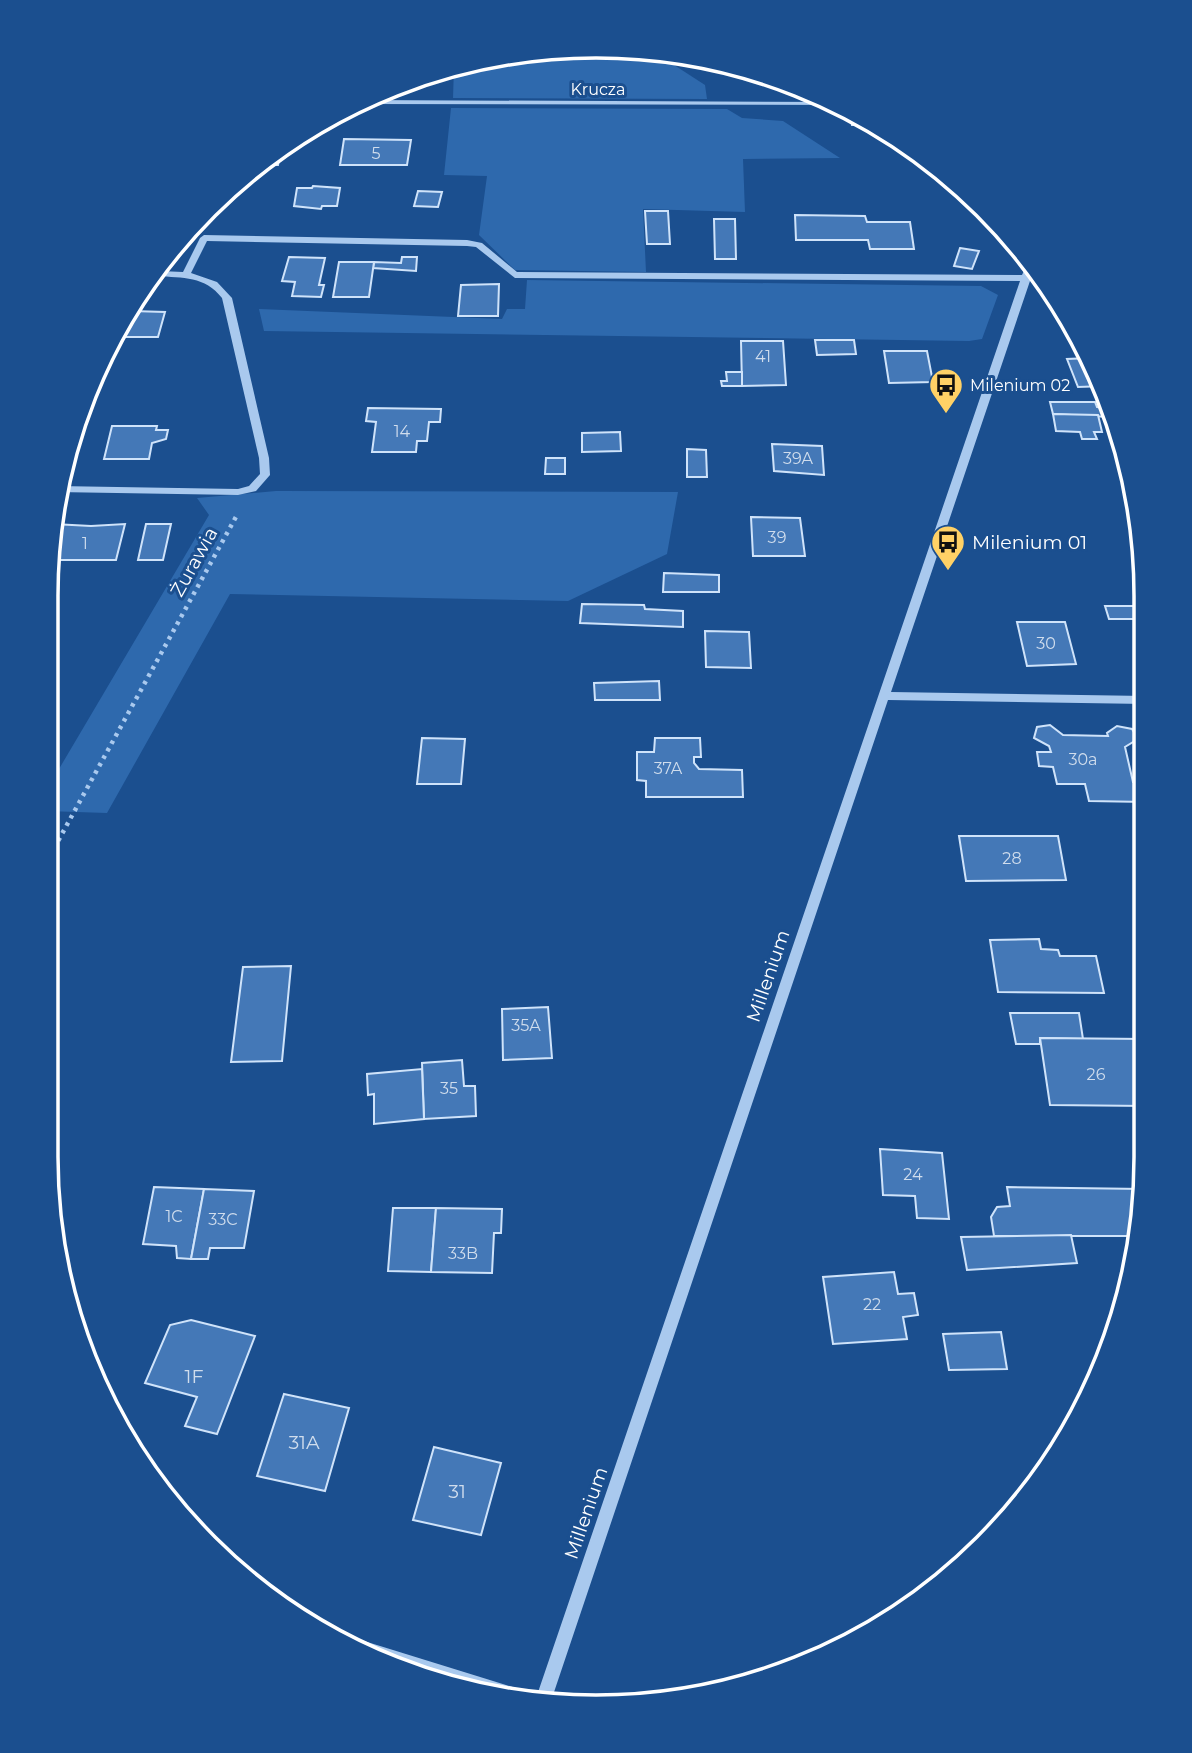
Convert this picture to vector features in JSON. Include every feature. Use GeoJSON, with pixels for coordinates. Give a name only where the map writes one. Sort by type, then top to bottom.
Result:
{"type":"FeatureCollection","features":[{"type":"Feature","properties":{"kind":"street","name":"Krucza"},"geometry":{"type":"LineString","coordinates":[[383,102],[813,104]]}},
{"type":"Feature","properties":{"kind":"street"},"geometry":{"type":"LineString","coordinates":[[186,274],[204,238],[467,243],[479,245],[515,275],[1026,278]]}},
{"type":"Feature","properties":{"kind":"street"},"geometry":{"type":"LineString","coordinates":[[68,489],[238,492],[252,489],[265,475],[264,458],[227,299],[220,288],[208,278],[165,274]]}},
{"type":"Feature","properties":{"kind":"street","name":"Millenium"},"geometry":{"type":"LineString","coordinates":[[545,1693],[1027,274]]}},
{"type":"Feature","properties":{"kind":"street"},"geometry":{"type":"LineString","coordinates":[[883,696],[1134,700]]}},
{"type":"Feature","properties":{"kind":"path","name":"Żurawia"},"geometry":{"type":"LineString","coordinates":[[58,841],[236,521],[238,492]]}},
{"type":"Feature","properties":{"kind":"shaded area"},"geometry":{"type":"Polygon","coordinates":[[[596,58],[671,63],[705,85],[707,99],[453,98],[454,77],[457,76],[526,62],[596,58]]]}},
{"type":"Feature","properties":{"kind":"shaded area"},"geometry":{"type":"Polygon","coordinates":[[[451,108],[727,109],[742,118],[783,121],[840,158],[743,159],[745,212],[643,209],[646,272],[515,270],[479,235],[487,176],[444,175],[451,108]]]}},
{"type":"Feature","properties":{"kind":"shaded area"},"geometry":{"type":"Polygon","coordinates":[[[527,280],[981,286],[998,295],[982,339],[969,341],[264,331],[259,309],[502,319],[507,309],[525,309],[527,280]]]}},
{"type":"Feature","properties":{"kind":"shaded area"},"geometry":{"type":"Polygon","coordinates":[[[276,491],[678,492],[667,554],[568,601],[230,594],[107,813],[58,811],[58,771],[209,515],[197,498],[276,491]]]}},
{"type":"Feature","properties":{"kind":"building"},"geometry":{"type":"Polygon","coordinates":[[[344,139],[411,140],[407,165],[340,165],[344,139]]]}},
{"type":"Feature","properties":{"kind":"building"},"geometry":{"type":"Polygon","coordinates":[[[297,188],[340,188],[337,206],[322,206],[321,209],[294,206],[297,188]]]}},
{"type":"Feature","properties":{"kind":"building"},"geometry":{"type":"Polygon","coordinates":[[[418,191],[442,192],[438,207],[414,206],[418,191]]]}},
{"type":"Feature","properties":{"kind":"building"},"geometry":{"type":"Polygon","coordinates":[[[645,211],[668,211],[670,244],[647,244],[645,211]]]}},
{"type":"Feature","properties":{"kind":"building"},"geometry":{"type":"Polygon","coordinates":[[[795,215],[865,216],[867,222],[910,222],[914,249],[870,249],[868,240],[796,240],[795,215]]]}},
{"type":"Feature","properties":{"kind":"building"},"geometry":{"type":"Polygon","coordinates":[[[714,219],[735,219],[736,259],[715,259],[714,219]]]}},
{"type":"Feature","properties":{"kind":"building"},"geometry":{"type":"Polygon","coordinates":[[[960,248],[979,251],[972,269],[954,266],[960,248]]]}},
{"type":"Feature","properties":{"kind":"building"},"geometry":{"type":"Polygon","coordinates":[[[289,257],[325,258],[319,285],[324,285],[321,297],[292,296],[295,282],[282,281],[289,257]]]}},
{"type":"Feature","properties":{"kind":"building"},"geometry":{"type":"Polygon","coordinates":[[[402,257],[417,257],[416,271],[373,268],[374,262],[401,263],[402,257]]]}},
{"type":"Feature","properties":{"kind":"building"},"geometry":{"type":"Polygon","coordinates":[[[339,262],[374,262],[369,297],[333,297],[339,262]]]}},
{"type":"Feature","properties":{"kind":"building"},"geometry":{"type":"Polygon","coordinates":[[[499,284],[498,316],[458,316],[461,285],[499,284]]]}},
{"type":"Feature","properties":{"kind":"building"},"geometry":{"type":"Polygon","coordinates":[[[139,311],[165,312],[158,337],[125,337],[139,311]]]}},
{"type":"Feature","properties":{"kind":"building"},"geometry":{"type":"Polygon","coordinates":[[[815,340],[854,340],[856,354],[817,355],[815,340]]]}},
{"type":"Feature","properties":{"kind":"building"},"geometry":{"type":"Polygon","coordinates":[[[741,341],[783,341],[786,385],[742,386],[741,341]]]}},
{"type":"Feature","properties":{"kind":"building"},"geometry":{"type":"Polygon","coordinates":[[[884,351],[927,351],[933,382],[889,383],[884,351]]]}},
{"type":"Feature","properties":{"kind":"building"},"geometry":{"type":"Polygon","coordinates":[[[1079,358],[1091,387],[1078,387],[1067,359],[1079,358]]]}},
{"type":"Feature","properties":{"kind":"building"},"geometry":{"type":"Polygon","coordinates":[[[726,372],[742,372],[742,386],[722,386],[721,381],[727,381],[726,372]]]}},
{"type":"Feature","properties":{"kind":"building"},"geometry":{"type":"Polygon","coordinates":[[[1050,402],[1095,402],[1104,417],[1053,414],[1050,402]]]}},
{"type":"Feature","properties":{"kind":"building"},"geometry":{"type":"Polygon","coordinates":[[[368,408],[441,409],[440,422],[429,422],[427,441],[417,441],[416,452],[372,452],[376,422],[366,421],[368,408]]]}},
{"type":"Feature","properties":{"kind":"building"},"geometry":{"type":"Polygon","coordinates":[[[1053,414],[1098,415],[1102,432],[1094,432],[1097,439],[1082,439],[1080,432],[1056,431],[1053,414]]]}},
{"type":"Feature","properties":{"kind":"building"},"geometry":{"type":"Polygon","coordinates":[[[112,426],[157,426],[156,430],[168,430],[166,439],[152,443],[149,459],[104,459],[112,426]]]}},
{"type":"Feature","properties":{"kind":"building"},"geometry":{"type":"Polygon","coordinates":[[[620,432],[621,451],[582,452],[582,433],[620,432]]]}},
{"type":"Feature","properties":{"kind":"building"},"geometry":{"type":"Polygon","coordinates":[[[772,444],[822,446],[824,475],[774,471],[772,444]]]}},
{"type":"Feature","properties":{"kind":"building"},"geometry":{"type":"Polygon","coordinates":[[[687,449],[706,450],[707,477],[687,477],[687,449]]]}},
{"type":"Feature","properties":{"kind":"building"},"geometry":{"type":"Polygon","coordinates":[[[546,458],[565,458],[565,474],[545,474],[546,458]]]}},
{"type":"Feature","properties":{"kind":"building"},"geometry":{"type":"Polygon","coordinates":[[[751,517],[800,518],[805,556],[753,556],[751,517]]]}},
{"type":"Feature","properties":{"kind":"building"},"geometry":{"type":"Polygon","coordinates":[[[62,524],[125,524],[116,560],[59,560],[62,524]]]}},
{"type":"Feature","properties":{"kind":"building"},"geometry":{"type":"Polygon","coordinates":[[[146,524],[171,524],[163,560],[138,560],[146,524]]]}},
{"type":"Feature","properties":{"kind":"building"},"geometry":{"type":"Polygon","coordinates":[[[664,573],[719,575],[719,592],[663,592],[664,573]]]}},
{"type":"Feature","properties":{"kind":"building"},"geometry":{"type":"Polygon","coordinates":[[[582,604],[644,605],[645,609],[683,611],[683,627],[580,623],[582,604]]]}},
{"type":"Feature","properties":{"kind":"building"},"geometry":{"type":"Polygon","coordinates":[[[1105,606],[1134,606],[1134,619],[1109,619],[1105,606]]]}},
{"type":"Feature","properties":{"kind":"building"},"geometry":{"type":"Polygon","coordinates":[[[1017,622],[1065,622],[1076,664],[1027,666],[1017,622]]]}},
{"type":"Feature","properties":{"kind":"building"},"geometry":{"type":"Polygon","coordinates":[[[705,631],[749,632],[751,668],[706,667],[705,631]]]}},
{"type":"Feature","properties":{"kind":"building"},"geometry":{"type":"Polygon","coordinates":[[[659,681],[660,700],[595,700],[594,683],[659,681]]]}},
{"type":"Feature","properties":{"kind":"building"},"geometry":{"type":"Polygon","coordinates":[[[1050,725],[1063,735],[1108,736],[1107,733],[1117,726],[1132,729],[1134,741],[1125,747],[1134,782],[1134,802],[1089,801],[1085,784],[1057,784],[1053,767],[1039,766],[1037,752],[1051,752],[1049,746],[1034,738],[1037,727],[1050,725]]]}},
{"type":"Feature","properties":{"kind":"building"},"geometry":{"type":"Polygon","coordinates":[[[422,738],[465,739],[461,784],[417,784],[422,738]]]}},
{"type":"Feature","properties":{"kind":"building"},"geometry":{"type":"Polygon","coordinates":[[[655,738],[700,738],[701,757],[694,757],[694,763],[699,769],[742,770],[743,797],[646,797],[646,781],[637,780],[637,752],[654,752],[655,738]]]}},
{"type":"Feature","properties":{"kind":"building"},"geometry":{"type":"Polygon","coordinates":[[[959,836],[1058,836],[1066,880],[966,881],[959,836]]]}},
{"type":"Feature","properties":{"kind":"building"},"geometry":{"type":"Polygon","coordinates":[[[1039,939],[1041,949],[1058,950],[1060,956],[1096,956],[1104,993],[998,992],[990,940],[1039,939]]]}},
{"type":"Feature","properties":{"kind":"building"},"geometry":{"type":"Polygon","coordinates":[[[291,966],[282,1061],[231,1062],[243,967],[291,966]]]}},
{"type":"Feature","properties":{"kind":"building"},"geometry":{"type":"Polygon","coordinates":[[[548,1007],[552,1058],[503,1060],[502,1009],[548,1007]]]}},
{"type":"Feature","properties":{"kind":"building"},"geometry":{"type":"Polygon","coordinates":[[[1010,1013],[1079,1013],[1083,1039],[1040,1038],[1040,1044],[1016,1044],[1010,1013]]]}},
{"type":"Feature","properties":{"kind":"building"},"geometry":{"type":"Polygon","coordinates":[[[1040,1038],[1134,1039],[1134,1106],[1050,1105],[1040,1038]]]}},
{"type":"Feature","properties":{"kind":"building"},"geometry":{"type":"Polygon","coordinates":[[[462,1060],[464,1086],[475,1086],[476,1116],[424,1119],[422,1063],[462,1060]]]}},
{"type":"Feature","properties":{"kind":"building"},"geometry":{"type":"Polygon","coordinates":[[[422,1069],[424,1119],[374,1124],[374,1094],[368,1095],[367,1074],[422,1069]]]}},
{"type":"Feature","properties":{"kind":"building"},"geometry":{"type":"Polygon","coordinates":[[[880,1149],[942,1153],[949,1219],[917,1218],[915,1196],[883,1195],[880,1149]]]}},
{"type":"Feature","properties":{"kind":"building"},"geometry":{"type":"Polygon","coordinates":[[[154,1187],[204,1189],[191,1259],[177,1258],[176,1246],[143,1244],[154,1187]]]}},
{"type":"Feature","properties":{"kind":"building"},"geometry":{"type":"Polygon","coordinates":[[[1007,1187],[1133,1189],[1128,1236],[994,1236],[991,1217],[997,1207],[1010,1206],[1007,1187]]]}},
{"type":"Feature","properties":{"kind":"building"},"geometry":{"type":"Polygon","coordinates":[[[204,1189],[254,1191],[244,1248],[210,1248],[208,1259],[191,1259],[204,1189]]]}},
{"type":"Feature","properties":{"kind":"building"},"geometry":{"type":"Polygon","coordinates":[[[393,1208],[436,1208],[431,1272],[388,1271],[393,1208]]]}},
{"type":"Feature","properties":{"kind":"building"},"geometry":{"type":"Polygon","coordinates":[[[436,1208],[502,1209],[501,1233],[494,1233],[492,1273],[431,1272],[436,1208]]]}},
{"type":"Feature","properties":{"kind":"building"},"geometry":{"type":"Polygon","coordinates":[[[1071,1235],[1077,1263],[967,1270],[961,1237],[1071,1235]]]}},
{"type":"Feature","properties":{"kind":"building"},"geometry":{"type":"Polygon","coordinates":[[[894,1272],[898,1294],[914,1293],[918,1315],[903,1317],[907,1339],[833,1344],[823,1277],[894,1272]]]}},
{"type":"Feature","properties":{"kind":"building"},"geometry":{"type":"Polygon","coordinates":[[[191,1320],[255,1336],[217,1434],[185,1426],[197,1397],[145,1383],[170,1325],[191,1320]]]}},
{"type":"Feature","properties":{"kind":"building"},"geometry":{"type":"Polygon","coordinates":[[[1001,1332],[1007,1369],[949,1370],[943,1334],[1001,1332]]]}},
{"type":"Feature","properties":{"kind":"building"},"geometry":{"type":"Polygon","coordinates":[[[284,1394],[349,1408],[325,1491],[257,1476],[284,1394]]]}},
{"type":"Feature","properties":{"kind":"building"},"geometry":{"type":"Polygon","coordinates":[[[434,1447],[501,1463],[481,1535],[413,1520],[434,1447]]]}},
{"type":"Feature","properties":{"kind":"place","name":"Milenium 02"},"geometry":{"type":"Point","coordinates":[946,415]}},
{"type":"Feature","properties":{"kind":"place","name":"Milenium 01"},"geometry":{"type":"Point","coordinates":[948,572]}}]}
